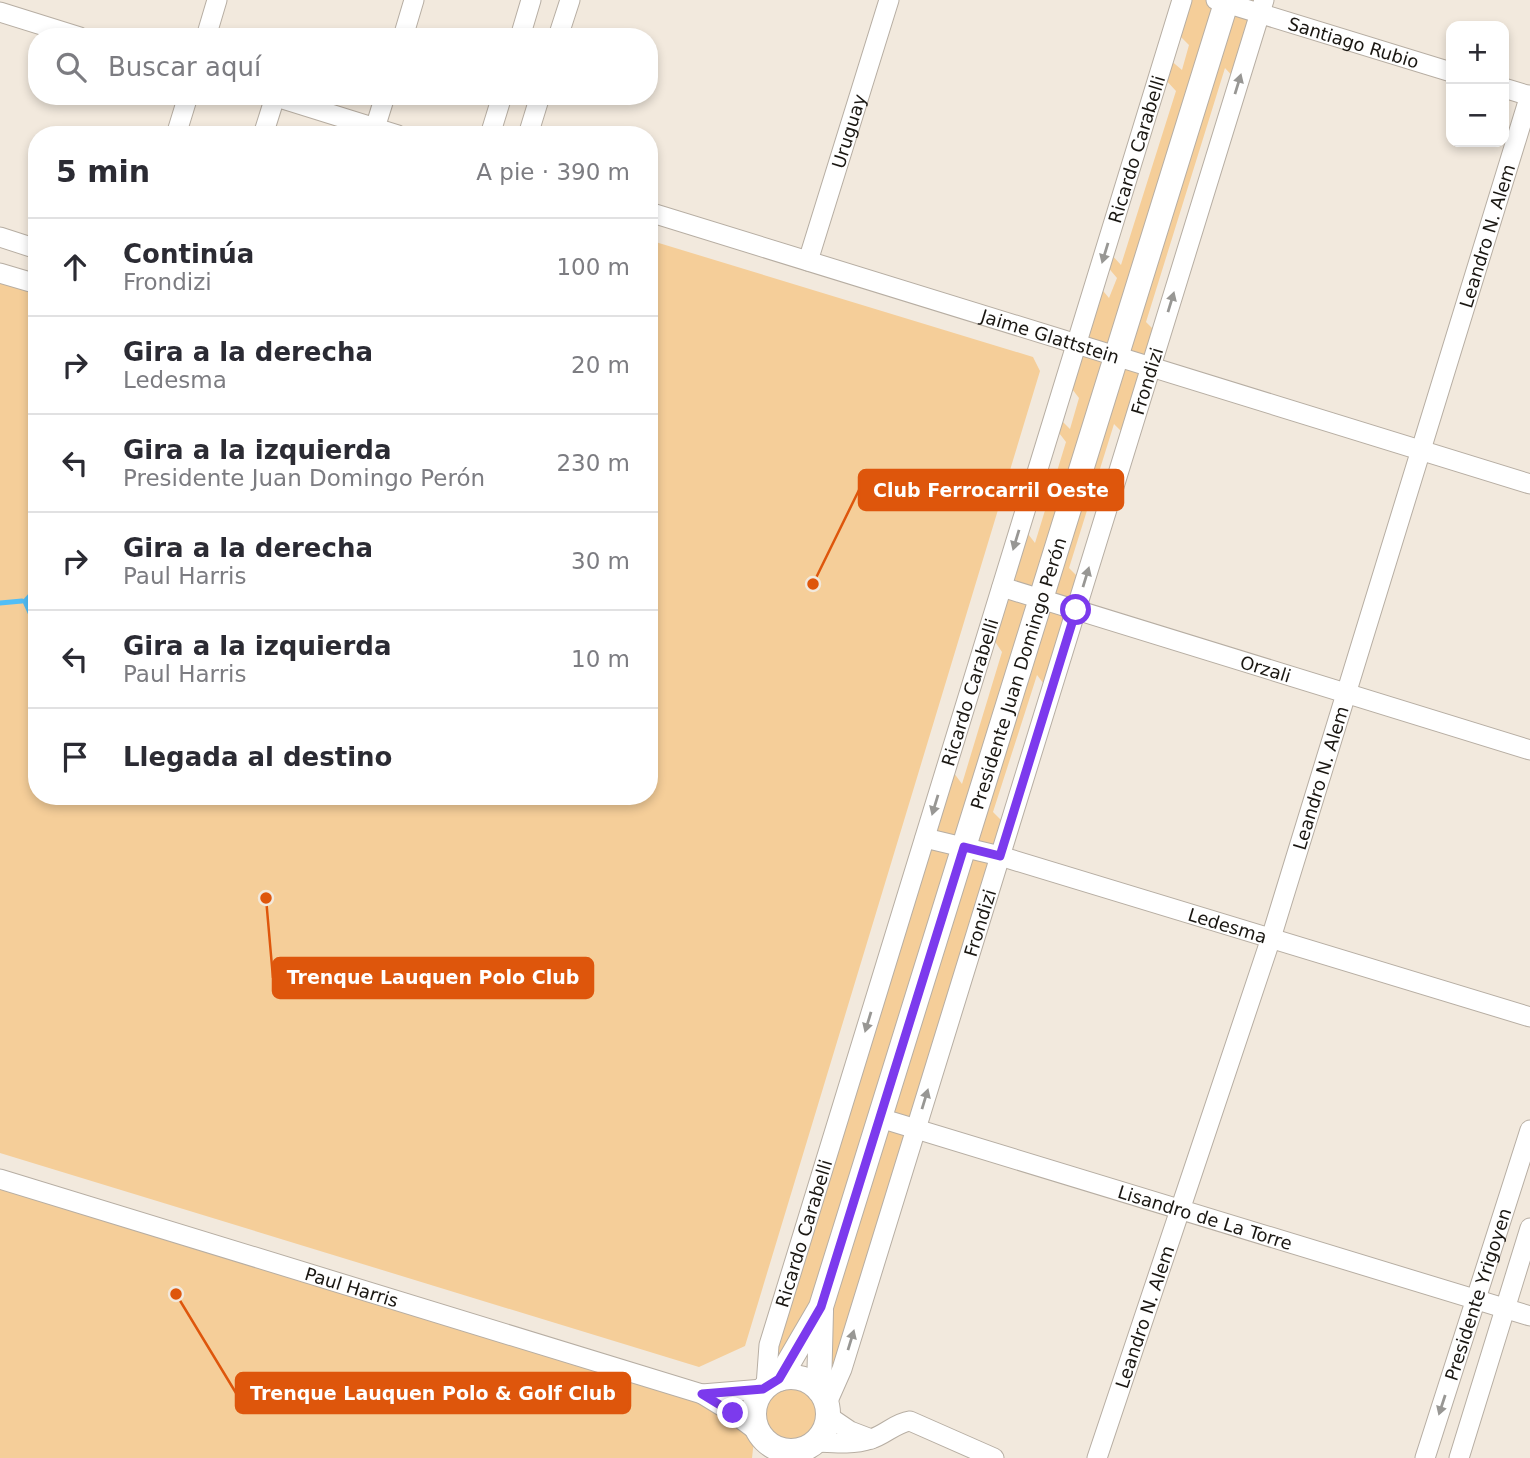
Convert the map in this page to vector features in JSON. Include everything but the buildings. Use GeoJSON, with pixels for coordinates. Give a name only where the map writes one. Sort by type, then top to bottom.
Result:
{"type":"FeatureCollection","features":[{"type":"Feature","properties":{"kind":"main road","name":"Presidente Juan Domingo Perón"},"geometry":{"type":"LineString","coordinates":[[770,1385],[821,1307],[1116,356],[1223,1]]}},
{"type":"Feature","properties":{"kind":"main road","name":"Presidente Juan Domingo Perón"},"geometry":{"type":"LineString","coordinates":[[821,1307],[825,1403]]}},
{"type":"Feature","properties":{"kind":"main road"},"geometry":{"type":"LineString","coordinates":[[790,1377],[801,1378],[825,1403],[826,1426],[807,1451],[780,1450],[761,1442],[754,1409],[770,1385],[790,1377]]}},
{"type":"Feature","properties":{"kind":"street"},"geometry":{"type":"LineString","coordinates":[[209,28],[217,0]]}},
{"type":"Feature","properties":{"kind":"street"},"geometry":{"type":"LineString","coordinates":[[406,28],[414,0]]}},
{"type":"Feature","properties":{"kind":"street"},"geometry":{"type":"LineString","coordinates":[[523,28],[531,0]]}},
{"type":"Feature","properties":{"kind":"street"},"geometry":{"type":"LineString","coordinates":[[561,28],[570,0]]}},
{"type":"Feature","properties":{"kind":"street","name":"Uruguay"},"geometry":{"type":"LineString","coordinates":[[808,261],[889,0]]}},
{"type":"Feature","properties":{"kind":"street","name":"Ricardo Carabelli"},"geometry":{"type":"LineString","coordinates":[[770,1385],[769,1345],[1182,0]]}},
{"type":"Feature","properties":{"kind":"street","name":"Santiago Rubio"},"geometry":{"type":"LineString","coordinates":[[1223,1],[1262,7],[1446,70]]}},
{"type":"Feature","properties":{"kind":"street","name":"Frondizi"},"geometry":{"type":"LineString","coordinates":[[825,1403],[842,1369],[1262,7]]}},
{"type":"Feature","properties":{"kind":"street"},"geometry":{"type":"LineString","coordinates":[[0,12],[51,28]]}},
{"type":"Feature","properties":{"kind":"street"},"geometry":{"type":"LineString","coordinates":[[1509,90],[1530,96]]}},
{"type":"Feature","properties":{"kind":"street","name":"Leandro N. Alem"},"geometry":{"type":"LineString","coordinates":[[1097,1458],[1271,938],[1530,96]]}},
{"type":"Feature","properties":{"kind":"street"},"geometry":{"type":"LineString","coordinates":[[179,126],[185,105]]}},
{"type":"Feature","properties":{"kind":"street"},"geometry":{"type":"LineString","coordinates":[[266,126],[272,105]]}},
{"type":"Feature","properties":{"kind":"street"},"geometry":{"type":"LineString","coordinates":[[300,105],[368,126]]}},
{"type":"Feature","properties":{"kind":"street"},"geometry":{"type":"LineString","coordinates":[[376,126],[382,105]]}},
{"type":"Feature","properties":{"kind":"street"},"geometry":{"type":"LineString","coordinates":[[493,126],[499,105]]}},
{"type":"Feature","properties":{"kind":"street"},"geometry":{"type":"LineString","coordinates":[[531,126],[537,105]]}},
{"type":"Feature","properties":{"kind":"street","name":"Jaime Glattstein"},"geometry":{"type":"LineString","coordinates":[[658,215],[1530,484]]}},
{"type":"Feature","properties":{"kind":"street"},"geometry":{"type":"LineString","coordinates":[[0,237],[28,246]]}},
{"type":"Feature","properties":{"kind":"street"},"geometry":{"type":"LineString","coordinates":[[0,273],[28,281]]}},
{"type":"Feature","properties":{"kind":"street","name":"Orzali"},"geometry":{"type":"LineString","coordinates":[[1002,587],[1530,750]]}},
{"type":"Feature","properties":{"kind":"street","name":"Ledesma"},"geometry":{"type":"LineString","coordinates":[[925,838],[1000,856],[1530,1017]]}},
{"type":"Feature","properties":{"kind":"street","name":"Lisandro de La Torre"},"geometry":{"type":"LineString","coordinates":[[880,1118],[1530,1316]]}},
{"type":"Feature","properties":{"kind":"street","name":"Presidente Yrigoyen"},"geometry":{"type":"LineString","coordinates":[[1425,1458],[1530,1130]]}},
{"type":"Feature","properties":{"kind":"street","name":"Paul Harris"},"geometry":{"type":"LineString","coordinates":[[0,1179],[702,1394],[733,1413],[761,1442]]}},
{"type":"Feature","properties":{"kind":"street","name":"Presidente Yrigoyen"},"geometry":{"type":"LineString","coordinates":[[1459,1458],[1530,1228]]}},
{"type":"Feature","properties":{"kind":"street","name":"Paul Harris"},"geometry":{"type":"LineString","coordinates":[[702,1394],[770,1385]]}},
{"type":"Feature","properties":{"kind":"street"},"geometry":{"type":"LineString","coordinates":[[825,1403],[850,1432],[872,1439]]}},
{"type":"Feature","properties":{"kind":"street"},"geometry":{"type":"LineString","coordinates":[[807,1451],[872,1439],[900,1422],[910,1420],[994,1458]]}},
{"type":"Feature","properties":{"kind":"shaded area"},"geometry":{"type":"Polygon","coordinates":[[[1187,0],[1218,0],[814,1303],[782,1357],[773,1351],[951,769],[962,784],[1002,652],[992,637],[1025,530],[1035,543],[1066,442],[1056,429],[1059,418],[1070,429],[1079,398],[1069,385],[1099,286],[1109,298],[1117,278],[1106,265],[1110,253],[1121,265],[1176,91],[1164,78],[1169,59],[1182,70],[1189,45],[1177,33],[1187,0]]]}},
{"type":"Feature","properties":{"kind":"shaded area"},"geometry":{"type":"Polygon","coordinates":[[[1233,0],[1259,0],[1235,79],[1225,68],[1146,322],[1157,333],[1125,435],[1114,424],[1069,568],[1081,580],[1047,688],[1037,675],[993,812],[1006,825],[839,1366],[828,1363],[829,1308],[1233,0]]]}},
{"type":"Feature","properties":{"kind":"shaded area"},"geometry":{"type":"Polygon","coordinates":[[[658,243],[1033,357],[1040,371],[745,1346],[699,1367],[0,1153],[0,283],[28,291],[28,805],[658,805],[658,243]]]}},
{"type":"Feature","properties":{"kind":"shaded area"},"geometry":{"type":"Polygon","coordinates":[[[0,1188],[704,1400],[748,1430],[754,1440],[752,1458],[0,1458],[0,1188]]]}},
{"type":"Feature","properties":{"kind":"shaded area"},"geometry":{"type":"Polygon","coordinates":[[[791,1384],[812,1393],[821,1414],[812,1435],[791,1444],[770,1435],[761,1414],[770,1393],[791,1384]]]}},
{"type":"Feature","properties":{"kind":"water"},"geometry":{"type":"Polygon","coordinates":[[[28,594],[28,614],[22,601],[28,594]]]}},
{"type":"Feature","properties":{"kind":"waterway"},"geometry":{"type":"LineString","coordinates":[[0,603],[22,601]]}},
{"type":"Feature","properties":{"kind":"place","name":"Club Ferrocarril Oeste"},"geometry":{"type":"Point","coordinates":[813,584]}},
{"type":"Feature","properties":{"kind":"place","name":"Trenque Lauquen Polo Club"},"geometry":{"type":"Point","coordinates":[266,898]}},
{"type":"Feature","properties":{"kind":"place","name":"Trenque Lauquen Polo & Golf Club"},"geometry":{"type":"Point","coordinates":[176,1294]}},
{"type":"Feature","properties":{"kind":"route"},"geometry":{"type":"LineString","coordinates":[[733,1413],[702,1394],[763,1389],[779,1379],[821,1307],[964,847],[1000,856],[1076,610]]}}]}
